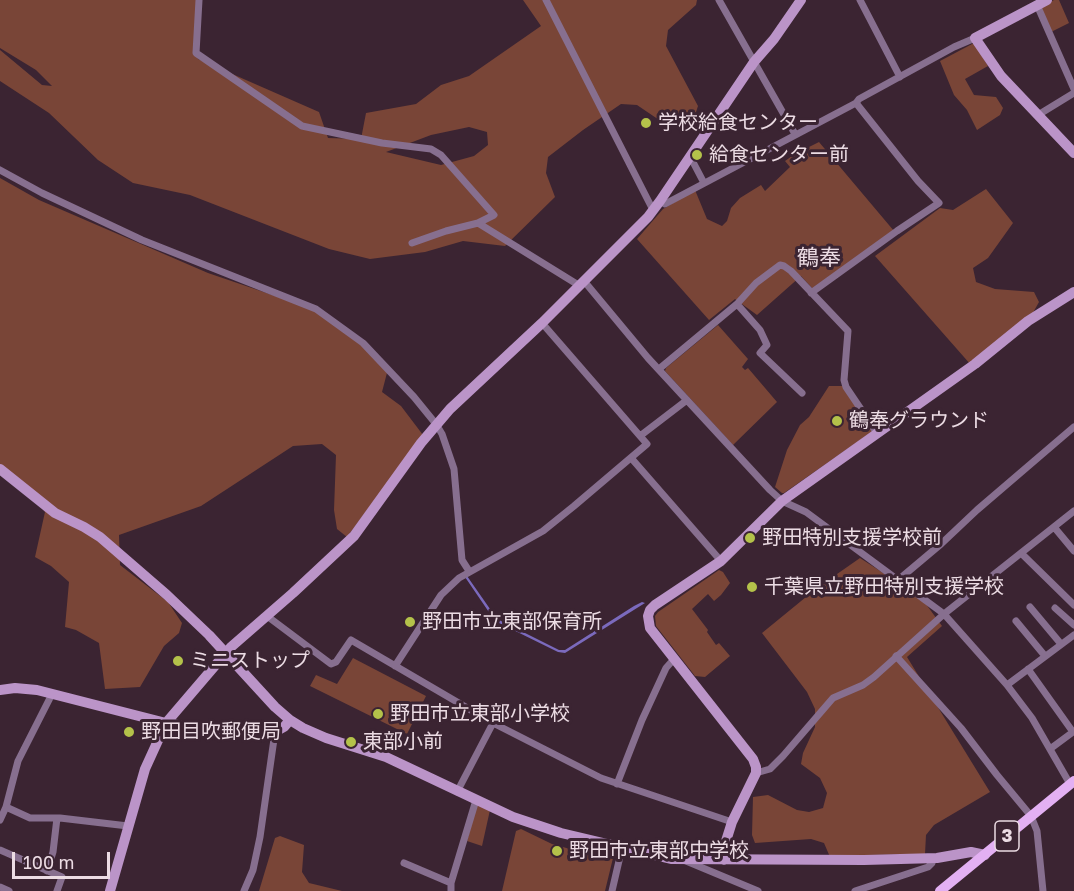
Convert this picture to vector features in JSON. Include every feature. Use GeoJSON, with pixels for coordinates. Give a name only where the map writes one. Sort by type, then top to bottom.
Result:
{"type":"FeatureCollection","features":[{"type":"Feature","properties":{"kind":"main road","name":"3"},"geometry":{"type":"LineString","coordinates":[[940,891],[1072,782]]}},
{"type":"Feature","properties":{"kind":"street"},"geometry":{"type":"LineString","coordinates":[[199,0],[196,54],[302,126],[382,143],[431,149],[441,155],[494,215],[478,223],[412,243]]}},
{"type":"Feature","properties":{"kind":"street"},"geometry":{"type":"LineString","coordinates":[[546,0],[653,210]]}},
{"type":"Feature","properties":{"kind":"street"},"geometry":{"type":"LineString","coordinates":[[719,0],[795,134]]}},
{"type":"Feature","properties":{"kind":"street"},"geometry":{"type":"LineString","coordinates":[[110,891],[145,769],[166,723],[226,653],[354,536],[436,424],[542,323],[653,210],[754,62],[774,39],[801,0]]}},
{"type":"Feature","properties":{"kind":"street"},"geometry":{"type":"LineString","coordinates":[[860,0],[900,77]]}},
{"type":"Feature","properties":{"kind":"street"},"geometry":{"type":"LineString","coordinates":[[660,201],[665,204],[856,103],[859,99],[954,47],[1042,3],[1074,91],[1038,115]]}},
{"type":"Feature","properties":{"kind":"street"},"geometry":{"type":"LineString","coordinates":[[975,38],[1001,75],[1074,153]]}},
{"type":"Feature","properties":{"kind":"street"},"geometry":{"type":"LineString","coordinates":[[811,293],[939,203],[918,181],[856,103]]}},
{"type":"Feature","properties":{"kind":"street"},"geometry":{"type":"LineString","coordinates":[[689,159],[693,162],[704,183]]}},
{"type":"Feature","properties":{"kind":"street"},"geometry":{"type":"LineString","coordinates":[[0,170],[42,194],[142,240],[316,309],[363,343],[436,424],[448,449],[454,470],[462,560],[469,571]]}},
{"type":"Feature","properties":{"kind":"street"},"geometry":{"type":"LineString","coordinates":[[478,223],[582,283],[747,468],[782,501],[806,512],[944,614],[1007,685],[1032,718],[1072,782]]}},
{"type":"Feature","properties":{"kind":"street"},"geometry":{"type":"LineString","coordinates":[[660,369],[737,304],[756,283],[780,266],[784,266],[848,331],[844,380],[846,387],[877,433]]}},
{"type":"Feature","properties":{"kind":"street"},"geometry":{"type":"LineString","coordinates":[[724,860],[726,841],[732,822],[756,773],[756,767],[753,759],[650,628],[648,616],[650,610],[655,604],[721,561],[782,501],[975,364],[1028,321],[1074,292]]}},
{"type":"Feature","properties":{"kind":"street"},"geometry":{"type":"LineString","coordinates":[[737,304],[760,330],[767,345],[760,353],[802,393]]}},
{"type":"Feature","properties":{"kind":"street"},"geometry":{"type":"LineString","coordinates":[[395,666],[441,596],[469,571],[543,531],[632,459],[647,444],[542,323]]}},
{"type":"Feature","properties":{"kind":"street"},"geometry":{"type":"LineString","coordinates":[[640,436],[687,400]]}},
{"type":"Feature","properties":{"kind":"street"},"geometry":{"type":"LineString","coordinates":[[897,581],[1074,427]]}},
{"type":"Feature","properties":{"kind":"street"},"geometry":{"type":"LineString","coordinates":[[632,459],[721,561]]}},
{"type":"Feature","properties":{"kind":"street"},"geometry":{"type":"LineString","coordinates":[[0,470],[49,509],[99,537],[188,614],[290,720],[326,738],[386,757],[513,817],[545,829],[656,857],[685,860],[933,859],[971,852],[985,855]]}},
{"type":"Feature","properties":{"kind":"street"},"geometry":{"type":"LineString","coordinates":[[756,773],[770,769],[833,698],[862,685],[944,614],[1074,511]]}},
{"type":"Feature","properties":{"kind":"street"},"geometry":{"type":"LineString","coordinates":[[1054,527],[1074,551]]}},
{"type":"Feature","properties":{"kind":"street"},"geometry":{"type":"LineString","coordinates":[[1021,553],[1074,605]]}},
{"type":"Feature","properties":{"kind":"street"},"geometry":{"type":"LineString","coordinates":[[1030,607],[1061,644]]}},
{"type":"Feature","properties":{"kind":"street"},"geometry":{"type":"LineString","coordinates":[[1054,608],[1074,625]]}},
{"type":"Feature","properties":{"kind":"street"},"geometry":{"type":"LineString","coordinates":[[267,616],[331,664],[336,662],[351,640],[493,723],[601,778],[732,822]]}},
{"type":"Feature","properties":{"kind":"street"},"geometry":{"type":"LineString","coordinates":[[1016,621],[1045,656]]}},
{"type":"Feature","properties":{"kind":"street"},"geometry":{"type":"LineString","coordinates":[[1007,685],[1074,634]]}},
{"type":"Feature","properties":{"kind":"street"},"geometry":{"type":"LineString","coordinates":[[896,656],[962,728],[1031,816],[1037,831],[1043,891]]}},
{"type":"Feature","properties":{"kind":"street"},"geometry":{"type":"LineString","coordinates":[[617,783],[642,720],[666,668],[674,659]]}},
{"type":"Feature","properties":{"kind":"street"},"geometry":{"type":"LineString","coordinates":[[1028,669],[1073,732],[1050,749]]}},
{"type":"Feature","properties":{"kind":"street"},"geometry":{"type":"LineString","coordinates":[[0,690],[27,688],[166,723],[232,731],[275,732],[285,727],[290,720]]}},
{"type":"Feature","properties":{"kind":"street"},"geometry":{"type":"LineString","coordinates":[[0,820],[6,807],[18,761],[52,694]]}},
{"type":"Feature","properties":{"kind":"street"},"geometry":{"type":"LineString","coordinates":[[457,792],[493,723]]}},
{"type":"Feature","properties":{"kind":"street"},"geometry":{"type":"LineString","coordinates":[[244,891],[253,870],[260,837],[275,732]]}},
{"type":"Feature","properties":{"kind":"street"},"geometry":{"type":"LineString","coordinates":[[404,863],[451,887],[476,800]]}},
{"type":"Feature","properties":{"kind":"street"},"geometry":{"type":"LineString","coordinates":[[6,807],[30,818],[57,818],[128,826]]}},
{"type":"Feature","properties":{"kind":"street"},"geometry":{"type":"LineString","coordinates":[[47,871],[53,852],[57,818]]}},
{"type":"Feature","properties":{"kind":"street"},"geometry":{"type":"LineString","coordinates":[[612,891],[622,848]]}},
{"type":"Feature","properties":{"kind":"street"},"geometry":{"type":"LineString","coordinates":[[0,850],[62,877],[57,891]]}},
{"type":"Feature","properties":{"kind":"street"},"geometry":{"type":"LineString","coordinates":[[855,891],[928,867],[933,859]]}},
{"type":"Feature","properties":{"kind":"street"},"geometry":{"type":"LineString","coordinates":[[685,860],[758,891]]}},
{"type":"Feature","properties":{"kind":"street"},"geometry":{"type":"LineString","coordinates":[[0,887],[9,891]]}},
{"type":"Feature","properties":{"kind":"shaded area"},"geometry":{"type":"Polygon","coordinates":[[[0,0],[197,0],[194,46],[198,59],[319,112],[328,138],[361,139],[366,113],[416,104],[441,85],[469,76],[541,26],[523,0],[697,0],[696,5],[668,30],[666,46],[698,106],[695,115],[680,125],[668,126],[637,105],[621,104],[583,130],[548,157],[546,173],[555,197],[505,246],[463,241],[425,252],[370,259],[329,249],[190,195],[133,183],[98,160],[49,113],[0,81],[0,50],[42,85],[52,86],[36,70],[0,48],[0,0]],[[469,127],[431,135],[386,152],[441,165],[474,156],[488,145],[487,132],[469,127]]]}},
{"type":"Feature","properties":{"kind":"shaded area"},"geometry":{"type":"Polygon","coordinates":[[[1059,0],[1069,23],[1051,32],[1040,7],[1059,0]]]}},
{"type":"Feature","properties":{"kind":"shaded area"},"geometry":{"type":"Polygon","coordinates":[[[974,43],[988,66],[965,79],[974,95],[996,97],[1003,108],[1000,115],[977,130],[967,110],[954,95],[940,61],[974,43]]]}},
{"type":"Feature","properties":{"kind":"shaded area"},"geometry":{"type":"Polygon","coordinates":[[[819,142],[894,231],[813,289],[801,276],[757,315],[735,299],[709,320],[637,239],[663,209],[695,190],[707,219],[722,226],[727,221],[731,208],[740,198],[761,185],[765,191],[790,167],[785,161],[819,142]]]}},
{"type":"Feature","properties":{"kind":"shaded area"},"geometry":{"type":"Polygon","coordinates":[[[0,178],[39,200],[208,273],[328,314],[370,348],[388,369],[382,392],[401,406],[423,435],[347,537],[337,529],[334,510],[336,455],[322,444],[293,446],[201,506],[119,535],[120,565],[168,602],[182,623],[179,633],[164,646],[140,687],[105,689],[99,643],[76,630],[65,627],[69,582],[51,566],[35,557],[45,512],[17,478],[0,466],[0,178]]]}},
{"type":"Feature","properties":{"kind":"shaded area"},"geometry":{"type":"Polygon","coordinates":[[[986,189],[1013,223],[988,258],[973,268],[976,282],[995,289],[1034,292],[1039,302],[1030,318],[971,365],[875,256],[940,208],[953,210],[986,189]]]}},
{"type":"Feature","properties":{"kind":"shaded area"},"geometry":{"type":"Polygon","coordinates":[[[718,325],[748,359],[742,367],[745,370],[748,368],[777,402],[733,445],[665,371],[718,325]]]}},
{"type":"Feature","properties":{"kind":"shaded area","name":"鶴奉グラウンド"},"geometry":{"type":"Polygon","coordinates":[[[829,386],[845,386],[873,431],[782,493],[775,487],[787,450],[800,425],[809,417],[829,386]]]}},
{"type":"Feature","properties":{"kind":"shaded area"},"geometry":{"type":"Polygon","coordinates":[[[860,558],[894,580],[904,574],[942,626],[907,657],[990,792],[934,825],[926,835],[925,854],[867,855],[833,864],[824,843],[811,839],[755,843],[752,835],[753,797],[768,795],[797,810],[809,812],[823,808],[827,793],[820,778],[801,764],[803,753],[815,727],[815,709],[807,692],[762,633],[817,588],[860,558]]]}},
{"type":"Feature","properties":{"kind":"shaded area"},"geometry":{"type":"Polygon","coordinates":[[[719,570],[730,583],[714,601],[708,594],[692,609],[716,645],[719,643],[730,656],[705,677],[695,676],[656,626],[655,616],[719,570]]]}},
{"type":"Feature","properties":{"kind":"shaded area"},"geometry":{"type":"Polygon","coordinates":[[[467,576],[497,619],[559,650],[565,650],[634,606],[645,603],[565,653],[558,652],[495,621],[465,577],[467,576]]]}},
{"type":"Feature","properties":{"kind":"shaded area"},"geometry":{"type":"Polygon","coordinates":[[[353,658],[426,696],[407,734],[310,686],[316,675],[337,684],[353,658]]]}},
{"type":"Feature","properties":{"kind":"shaded area"},"geometry":{"type":"Polygon","coordinates":[[[477,804],[490,810],[482,846],[467,841],[477,804]]]}},
{"type":"Feature","properties":{"kind":"shaded area","name":"野田市立東部中学校"},"geometry":{"type":"Polygon","coordinates":[[[521,829],[552,844],[570,849],[584,849],[613,858],[605,891],[502,891],[516,831],[521,829]]]}},
{"type":"Feature","properties":{"kind":"shaded area"},"geometry":{"type":"Polygon","coordinates":[[[280,836],[304,845],[302,872],[309,883],[342,891],[259,891],[275,838],[280,836]]]}},
{"type":"Feature","properties":{"kind":"place","name":"学校給食センター"},"geometry":{"type":"Point","coordinates":[646,123]}},
{"type":"Feature","properties":{"kind":"place","name":"給食センター前"},"geometry":{"type":"Point","coordinates":[697,155]}},
{"type":"Feature","properties":{"kind":"place","name":"鶴奉グラウンド"},"geometry":{"type":"Point","coordinates":[837,421]}},
{"type":"Feature","properties":{"kind":"place","name":"野田特別支援学校前"},"geometry":{"type":"Point","coordinates":[750,538]}},
{"type":"Feature","properties":{"kind":"place","name":"千葉県立野田特別支援学校"},"geometry":{"type":"Point","coordinates":[752,587]}},
{"type":"Feature","properties":{"kind":"place","name":"野田市立東部保育所"},"geometry":{"type":"Point","coordinates":[410,622]}},
{"type":"Feature","properties":{"kind":"place","name":"ミニストップ"},"geometry":{"type":"Point","coordinates":[178,661]}},
{"type":"Feature","properties":{"kind":"place","name":"野田市立東部小学校"},"geometry":{"type":"Point","coordinates":[378,714]}},
{"type":"Feature","properties":{"kind":"place","name":"野田目吹郵便局"},"geometry":{"type":"Point","coordinates":[129,732]}},
{"type":"Feature","properties":{"kind":"place","name":"東部小前"},"geometry":{"type":"Point","coordinates":[351,742]}},
{"type":"Feature","properties":{"kind":"place","name":"野田市立東部中学校"},"geometry":{"type":"Point","coordinates":[557,851]}},
{"type":"Feature","properties":{"kind":"district","name":"鶴奉"},"geometry":{"type":"Point","coordinates":[819,258]}}]}
